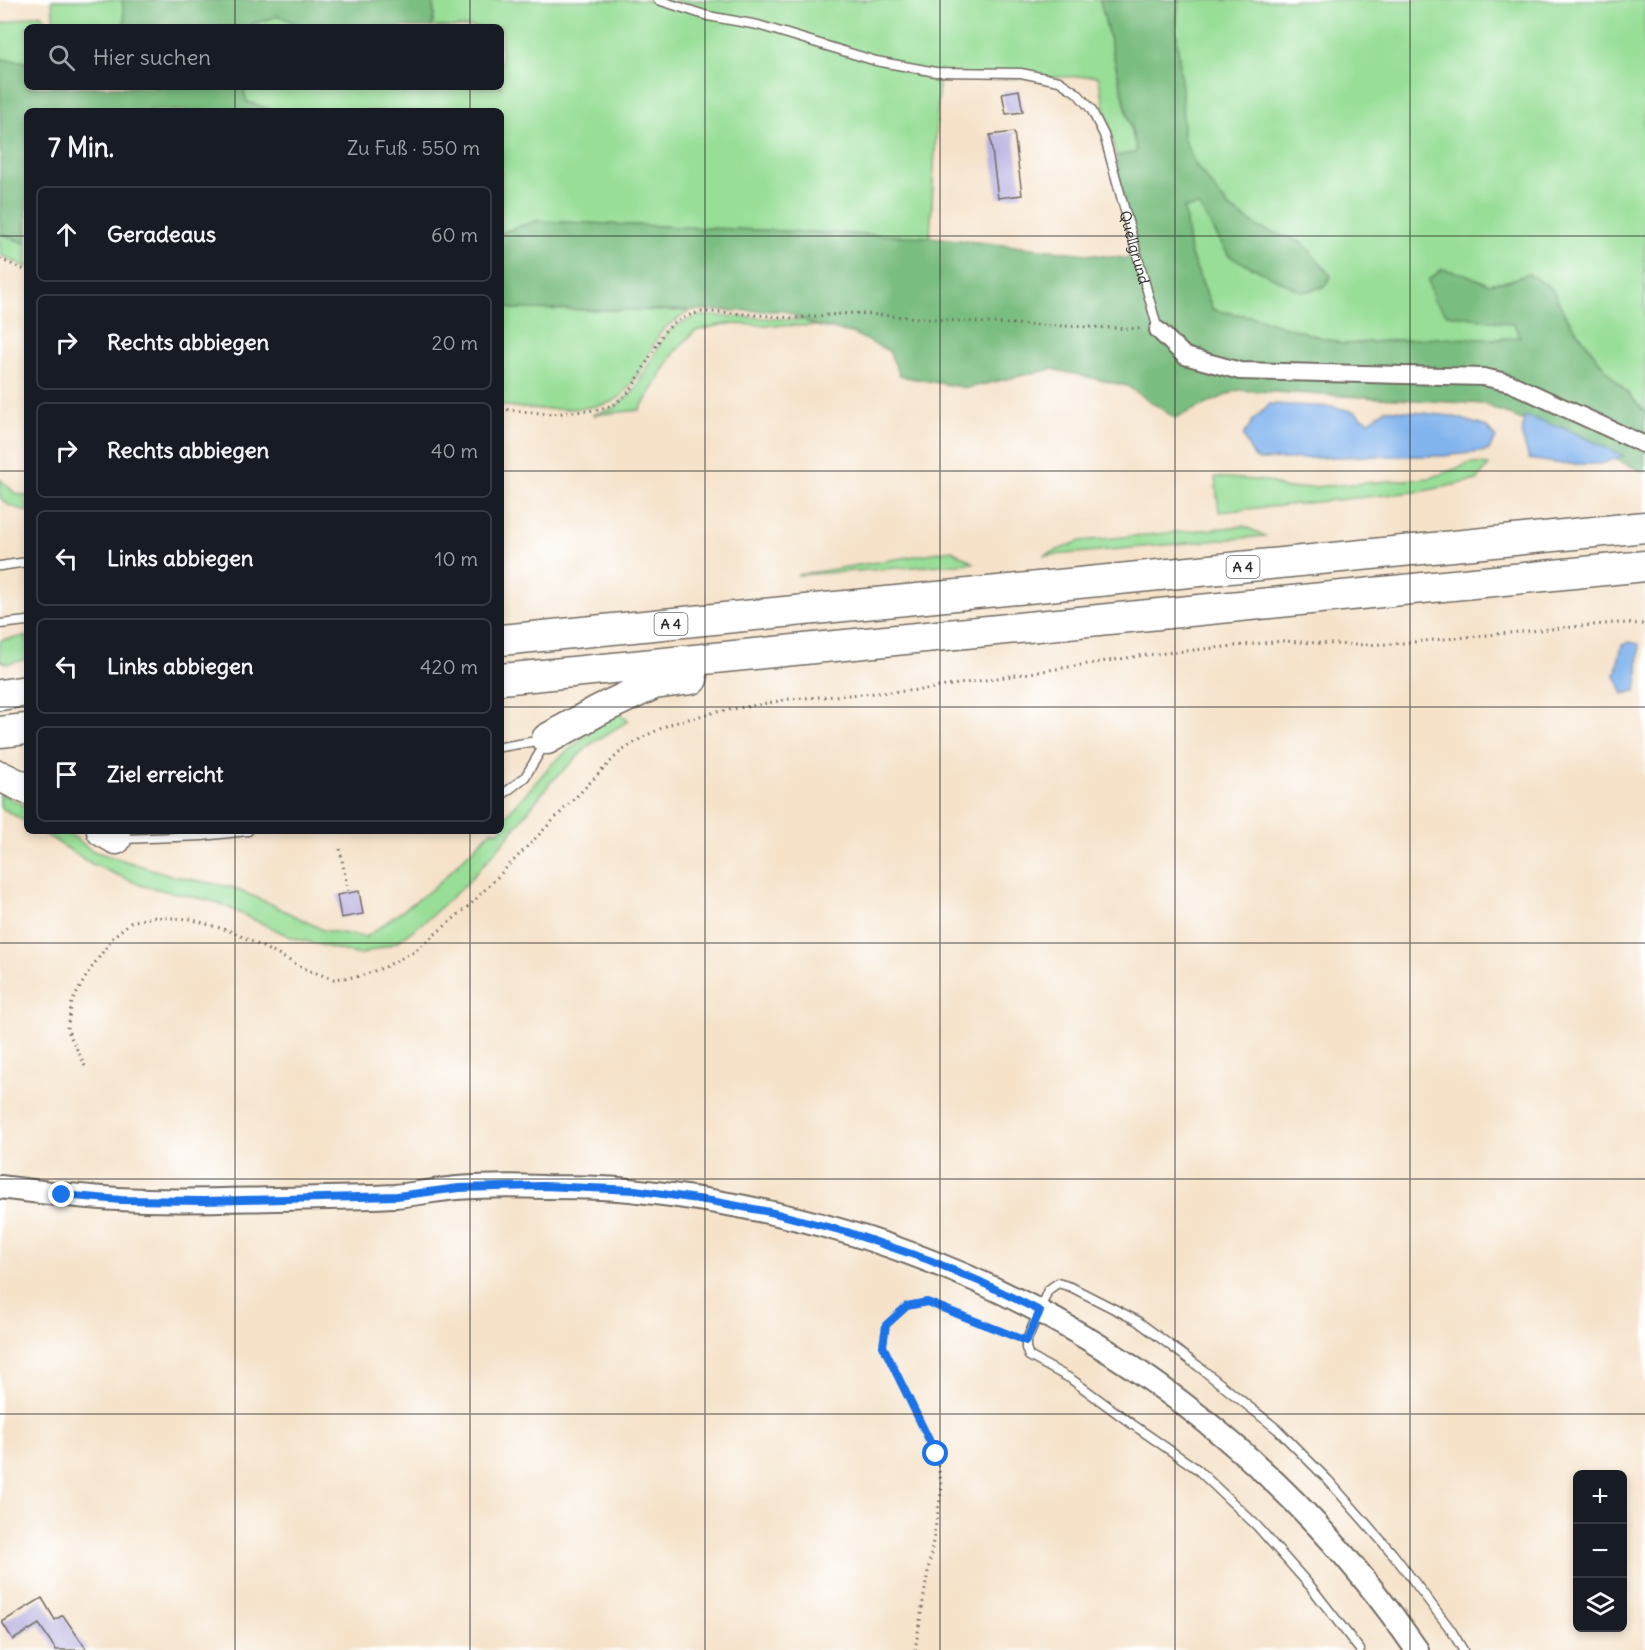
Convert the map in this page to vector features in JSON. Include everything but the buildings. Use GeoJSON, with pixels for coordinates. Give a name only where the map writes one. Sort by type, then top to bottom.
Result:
{"type":"FeatureCollection","features":[{"type":"Feature","properties":{"kind":"highway","name":"A 4"},"geometry":{"type":"LineString","coordinates":[[504,640],[1645,527]]}},
{"type":"Feature","properties":{"kind":"highway"},"geometry":{"type":"LineString","coordinates":[[504,679],[1645,566]]}},
{"type":"Feature","properties":{"kind":"highway"},"geometry":{"type":"LineString","coordinates":[[547,739],[599,710],[654,684],[742,672],[787,651]]}},
{"type":"Feature","properties":{"kind":"highway"},"geometry":{"type":"LineString","coordinates":[[0,695],[24,692]]}},
{"type":"Feature","properties":{"kind":"highway"},"geometry":{"type":"LineString","coordinates":[[0,732],[24,729]]}},
{"type":"Feature","properties":{"kind":"highway"},"geometry":{"type":"LineString","coordinates":[[0,776],[24,788]]}},
{"type":"Feature","properties":{"kind":"main road"},"geometry":{"type":"LineString","coordinates":[[0,1187],[121,1200],[204,1201],[397,1196],[471,1188],[543,1186],[635,1190],[770,1212],[847,1232],[929,1260],[1040,1311],[1128,1365],[1178,1400],[1221,1433],[1305,1512],[1342,1553],[1398,1622],[1417,1650]]}},
{"type":"Feature","properties":{"kind":"street"},"geometry":{"type":"LineString","coordinates":[[1158,330],[1185,356],[1240,371],[1484,377],[1510,383],[1645,445]]}},
{"type":"Feature","properties":{"kind":"lane","name":"Quellgrund"},"geometry":{"type":"LineString","coordinates":[[658,0],[708,16],[758,25],[876,61],[936,72],[1021,73],[1059,81],[1077,93],[1091,109],[1104,135],[1158,330]]}},
{"type":"Feature","properties":{"kind":"lane"},"geometry":{"type":"LineString","coordinates":[[0,566],[24,562]]}},
{"type":"Feature","properties":{"kind":"lane"},"geometry":{"type":"LineString","coordinates":[[0,624],[24,621]]}},
{"type":"Feature","properties":{"kind":"lane"},"geometry":{"type":"LineString","coordinates":[[504,746],[547,739]]}},
{"type":"Feature","properties":{"kind":"lane"},"geometry":{"type":"LineString","coordinates":[[504,794],[525,777],[547,739]]}},
{"type":"Feature","properties":{"kind":"lane"},"geometry":{"type":"LineString","coordinates":[[109,835],[202,836],[220,834]]}},
{"type":"Feature","properties":{"kind":"lane"},"geometry":{"type":"LineString","coordinates":[[1360,1650],[1311,1587],[1257,1526],[1197,1469],[1071,1379],[1029,1356],[1026,1341],[1048,1290],[1058,1283],[1071,1287],[1136,1320],[1277,1429],[1328,1480],[1393,1554],[1464,1650]]}},
{"type":"Feature","properties":{"kind":"path"},"geometry":{"type":"LineString","coordinates":[[0,259],[24,270]]}},
{"type":"Feature","properties":{"kind":"path"},"geometry":{"type":"LineString","coordinates":[[504,409],[551,414],[597,410],[615,404],[631,390],[664,332],[675,322],[701,312],[795,318],[852,313],[987,323],[1158,330]]}},
{"type":"Feature","properties":{"kind":"path"},"geometry":{"type":"LineString","coordinates":[[85,1066],[68,1029],[72,1002],[88,973],[114,936],[131,922],[153,917],[190,919],[233,932],[310,971],[334,979],[361,976],[385,967],[415,951],[471,904],[620,752],[643,737],[670,724],[711,713],[790,699],[920,690],[1146,655],[1283,641],[1352,645],[1392,644],[1615,623],[1645,624]]}},
{"type":"Feature","properties":{"kind":"path"},"geometry":{"type":"LineString","coordinates":[[340,849],[348,891]]}},
{"type":"Feature","properties":{"kind":"path"},"geometry":{"type":"LineString","coordinates":[[915,1650],[942,1487],[936,1454],[883,1346],[886,1325],[907,1306],[927,1302],[1026,1341]]}},
{"type":"Feature","properties":{"kind":"green space"},"geometry":{"type":"Polygon","coordinates":[[[52,0],[122,0],[125,21],[123,24],[54,24],[52,0]]]}},
{"type":"Feature","properties":{"kind":"green space"},"geometry":{"type":"Polygon","coordinates":[[[122,0],[433,0],[434,15],[432,24],[298,24],[279,16],[252,24],[123,24],[125,21],[122,0]]]}},
{"type":"Feature","properties":{"kind":"green space"},"geometry":{"type":"Polygon","coordinates":[[[433,0],[666,0],[677,3],[677,0],[1100,0],[1137,153],[1116,156],[1098,76],[939,80],[930,237],[535,221],[504,232],[504,108],[266,108],[247,102],[244,90],[504,90],[504,24],[432,24],[433,0]]]}},
{"type":"Feature","properties":{"kind":"green space"},"geometry":{"type":"Polygon","coordinates":[[[1100,0],[1179,0],[1176,29],[1182,89],[1183,137],[1195,164],[1229,208],[1260,228],[1302,242],[1331,276],[1324,287],[1302,292],[1229,256],[1199,206],[1184,208],[1190,253],[1213,310],[1253,317],[1343,344],[1430,338],[1520,337],[1514,324],[1447,314],[1434,301],[1428,280],[1442,269],[1465,274],[1488,284],[1508,281],[1529,274],[1552,289],[1565,315],[1606,370],[1645,412],[1645,472],[1484,404],[1238,390],[1175,418],[1127,386],[1052,369],[967,388],[900,376],[889,351],[852,333],[817,326],[785,311],[512,309],[504,305],[504,232],[535,221],[930,237],[1133,259],[1116,156],[1137,152],[1100,0]]]}},
{"type":"Feature","properties":{"kind":"green space"},"geometry":{"type":"Polygon","coordinates":[[[1179,0],[1645,0],[1645,412],[1606,370],[1565,315],[1552,289],[1529,274],[1508,281],[1488,284],[1465,274],[1447,314],[1515,324],[1521,337],[1430,338],[1343,344],[1253,317],[1213,310],[1190,253],[1184,208],[1199,205],[1229,256],[1302,242],[1260,228],[1229,208],[1195,164],[1183,137],[1182,89],[1176,29],[1179,0]]]}},
{"type":"Feature","properties":{"kind":"green space"},"geometry":{"type":"Polygon","coordinates":[[[40,14],[51,24],[24,24],[24,62],[0,59],[0,24],[40,14]]]}},
{"type":"Feature","properties":{"kind":"green space"},"geometry":{"type":"Polygon","coordinates":[[[279,16],[298,24],[252,24],[279,16]]]}},
{"type":"Feature","properties":{"kind":"green space"},"geometry":{"type":"Polygon","coordinates":[[[0,59],[24,62],[24,90],[244,90],[247,102],[266,108],[24,108],[24,243],[0,233],[0,59]]]}},
{"type":"Feature","properties":{"kind":"green space"},"geometry":{"type":"Polygon","coordinates":[[[0,233],[24,243],[24,266],[0,255],[0,233]]]}},
{"type":"Feature","properties":{"kind":"green space"},"geometry":{"type":"Polygon","coordinates":[[[504,305],[512,309],[690,311],[660,333],[635,378],[617,399],[593,407],[527,408],[504,405],[504,305]]]}},
{"type":"Feature","properties":{"kind":"green space"},"geometry":{"type":"Polygon","coordinates":[[[698,316],[804,320],[817,326],[725,324],[695,331],[674,353],[639,410],[592,415],[614,408],[634,391],[665,335],[679,324],[698,316]]]}},
{"type":"Feature","properties":{"kind":"green space"},"geometry":{"type":"Polygon","coordinates":[[[1471,463],[1489,465],[1477,480],[1424,491],[1219,512],[1215,477],[1268,481],[1286,489],[1430,478],[1471,463]]]}},
{"type":"Feature","properties":{"kind":"green space"},"geometry":{"type":"Polygon","coordinates":[[[0,479],[16,494],[24,495],[24,511],[9,505],[0,498],[0,479]]]}},
{"type":"Feature","properties":{"kind":"green space"},"geometry":{"type":"Polygon","coordinates":[[[1244,526],[1265,536],[1043,556],[1080,541],[1244,526]]]}},
{"type":"Feature","properties":{"kind":"green space"},"geometry":{"type":"Polygon","coordinates":[[[952,550],[974,563],[797,575],[952,550]]]}},
{"type":"Feature","properties":{"kind":"green space"},"geometry":{"type":"Polygon","coordinates":[[[24,636],[24,660],[8,664],[0,661],[1,640],[24,636]]]}},
{"type":"Feature","properties":{"kind":"green space"},"geometry":{"type":"Polygon","coordinates":[[[616,710],[628,721],[591,744],[550,783],[507,838],[467,883],[430,917],[397,942],[360,955],[293,938],[216,902],[143,886],[92,864],[45,834],[69,834],[93,851],[174,876],[231,887],[323,930],[366,937],[435,887],[488,834],[504,834],[504,818],[553,763],[616,710]]]}},
{"type":"Feature","properties":{"kind":"green space"},"geometry":{"type":"Polygon","coordinates":[[[0,793],[24,805],[24,821],[0,807],[0,793]]]}},
{"type":"Feature","properties":{"kind":"water"},"geometry":{"type":"Polygon","coordinates":[[[1270,404],[1333,407],[1356,412],[1360,417],[1370,421],[1386,409],[1451,416],[1487,427],[1496,438],[1488,451],[1444,456],[1259,460],[1254,457],[1243,436],[1253,420],[1270,404]]]}},
{"type":"Feature","properties":{"kind":"water"},"geometry":{"type":"Polygon","coordinates":[[[1524,416],[1566,429],[1624,456],[1600,464],[1562,464],[1529,459],[1522,436],[1524,416]]]}},
{"type":"Feature","properties":{"kind":"water"},"geometry":{"type":"Polygon","coordinates":[[[1630,642],[1639,644],[1638,678],[1636,691],[1623,694],[1615,675],[1622,645],[1630,642]]]}},
{"type":"Feature","properties":{"kind":"route"},"geometry":{"type":"LineString","coordinates":[[62,1195],[121,1200],[204,1201],[397,1196],[459,1188],[543,1186],[635,1190],[770,1212],[847,1232],[929,1260],[1040,1311],[1026,1341],[927,1302],[907,1306],[886,1325],[883,1346],[936,1454]]}}]}
